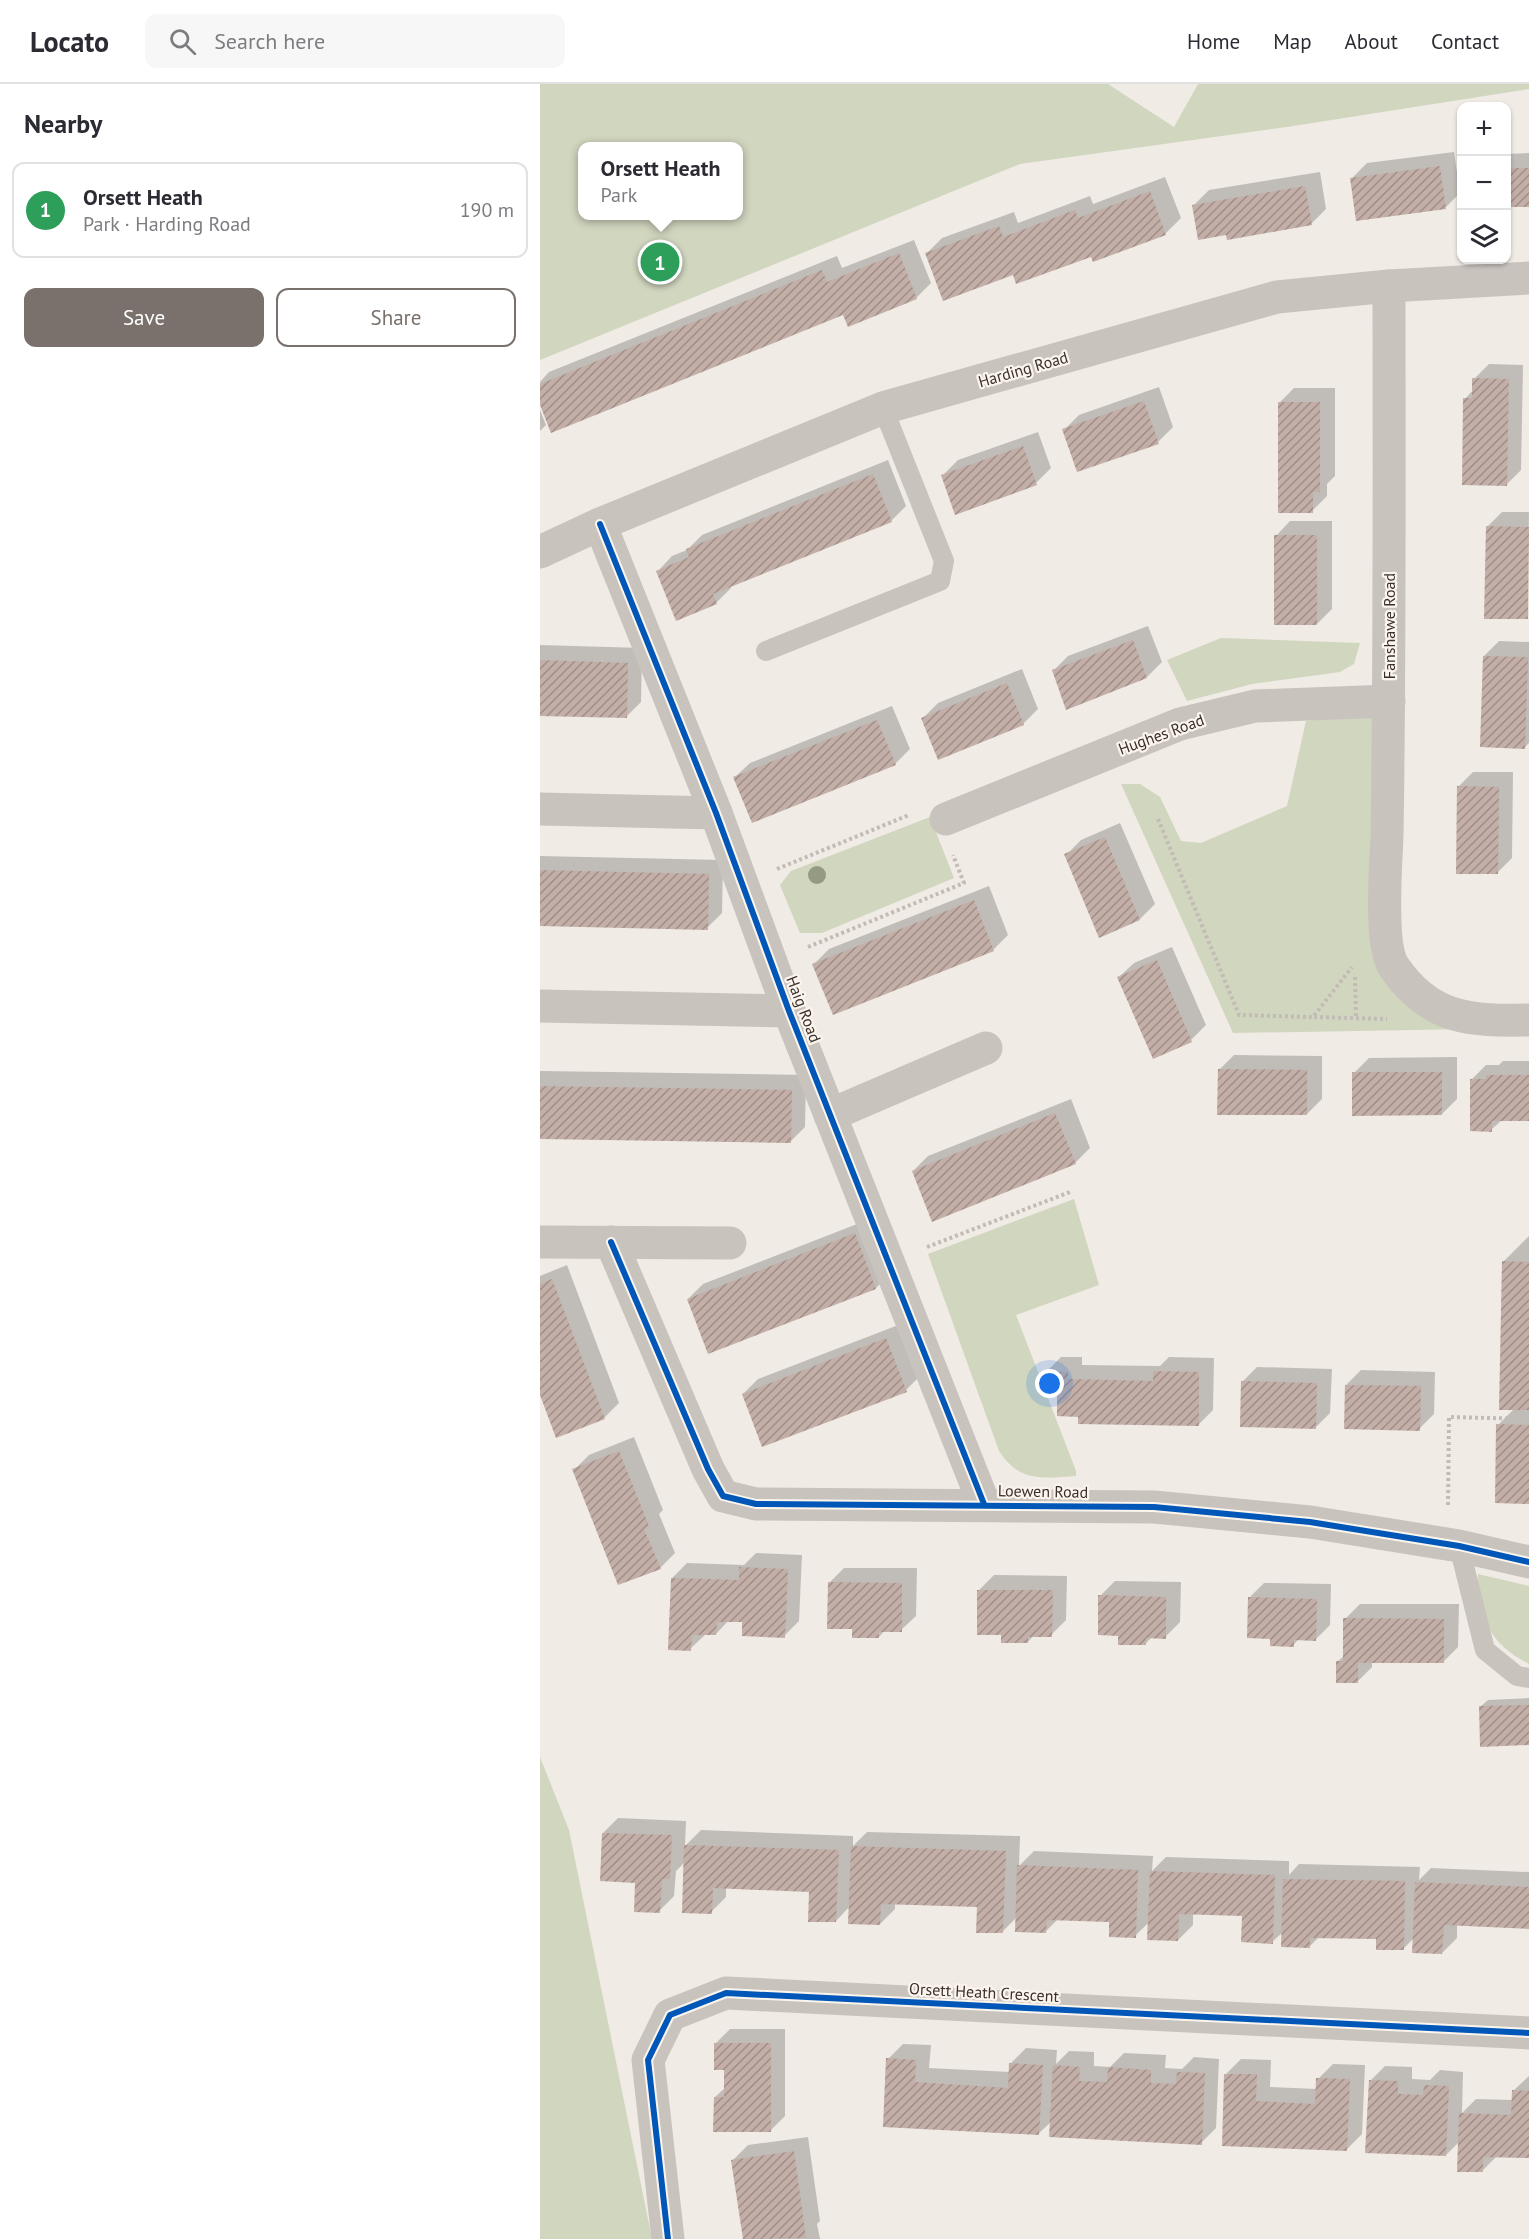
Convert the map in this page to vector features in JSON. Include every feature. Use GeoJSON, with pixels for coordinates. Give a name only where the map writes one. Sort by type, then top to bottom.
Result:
{"type":"FeatureCollection","features":[{"type":"Feature","properties":{"kind":"street","name":"Harding Road"},"geometry":{"type":"LineString","coordinates":[[540,552],[600,524],[882,408],[1277,297],[1389,286],[1529,278]]}},
{"type":"Feature","properties":{"kind":"street","name":"Fanshawe Road"},"geometry":{"type":"LineString","coordinates":[[1389,286],[1389,701],[1385,928],[1392,965],[1430,1006],[1478,1021],[1529,1020]]}},
{"type":"Feature","properties":{"kind":"street","name":"Haig Road"},"geometry":{"type":"LineString","coordinates":[[600,524],[716,813],[789,1011],[984,1503]]}},
{"type":"Feature","properties":{"kind":"street","name":"Hughes Road"},"geometry":{"type":"LineString","coordinates":[[946,819],[1180,724],[1255,706],[1389,701]]}},
{"type":"Feature","properties":{"kind":"street"},"geometry":{"type":"LineString","coordinates":[[540,810],[716,813]]}},
{"type":"Feature","properties":{"kind":"street","name":"Haig Road"},"geometry":{"type":"LineString","coordinates":[[540,1006],[789,1011]]}},
{"type":"Feature","properties":{"kind":"street"},"geometry":{"type":"LineString","coordinates":[[831,1115],[986,1048]]}},
{"type":"Feature","properties":{"kind":"street"},"geometry":{"type":"LineString","coordinates":[[540,1242],[730,1243]]}},
{"type":"Feature","properties":{"kind":"street","name":"Loewen Road"},"geometry":{"type":"LineString","coordinates":[[611,1242],[708,1470],[723,1496],[756,1503],[984,1503],[1154,1507],[1310,1522],[1459,1546],[1529,1562]]}},
{"type":"Feature","properties":{"kind":"street","name":"Orsett Heath Crescent"},"geometry":{"type":"LineString","coordinates":[[668,2239],[648,2060],[670,2015],[726,1993],[1529,2033]]}},
{"type":"Feature","properties":{"kind":"lane"},"geometry":{"type":"LineString","coordinates":[[766,651],[940,580],[944,561],[882,408]]}},
{"type":"Feature","properties":{"kind":"lane"},"geometry":{"type":"LineString","coordinates":[[1459,1546],[1485,1650],[1517,1676],[1529,1678]]}},
{"type":"Feature","properties":{"kind":"path"},"geometry":{"type":"LineString","coordinates":[[774,870],[912,814]]}},
{"type":"Feature","properties":{"kind":"path"},"geometry":{"type":"LineString","coordinates":[[1158,819],[1239,1015],[1313,1017],[1355,964],[1356,1018]]}},
{"type":"Feature","properties":{"kind":"path"},"geometry":{"type":"LineString","coordinates":[[808,947],[964,883],[952,852]]}},
{"type":"Feature","properties":{"kind":"path"},"geometry":{"type":"LineString","coordinates":[[927,1246],[1070,1192]]}},
{"type":"Feature","properties":{"kind":"path"},"geometry":{"type":"LineString","coordinates":[[1448,1509],[1449,1417],[1529,1419]]}},
{"type":"Feature","properties":{"kind":"green space"},"geometry":{"type":"Polygon","coordinates":[[[540,84],[1108,84],[1174,127],[1198,84],[1529,84],[1529,89],[1287,127],[1020,164],[540,360],[540,84]]]}},
{"type":"Feature","properties":{"kind":"green space"},"geometry":{"type":"Polygon","coordinates":[[[1221,638],[1360,643],[1354,664],[1340,672],[1252,684],[1187,701],[1167,660],[1221,638]]]}},
{"type":"Feature","properties":{"kind":"green space"},"geometry":{"type":"Polygon","coordinates":[[[1374,713],[1376,928],[1471,1029],[1233,1033],[1121,784],[1140,784],[1160,797],[1181,841],[1201,843],[1287,806],[1306,721],[1374,713]]]}},
{"type":"Feature","properties":{"kind":"green space"},"geometry":{"type":"Polygon","coordinates":[[[930,817],[954,878],[822,933],[800,933],[780,885],[791,871],[930,817]]]}},
{"type":"Feature","properties":{"kind":"green space"},"geometry":{"type":"Polygon","coordinates":[[[1074,1199],[1099,1285],[1016,1315],[1076,1476],[1033,1476],[1015,1469],[999,1451],[928,1254],[1074,1199]]]}},
{"type":"Feature","properties":{"kind":"green space"},"geometry":{"type":"Polygon","coordinates":[[[1478,1574],[1529,1586],[1529,1664],[1505,1648],[1488,1628],[1480,1603],[1478,1574]]]}},
{"type":"Feature","properties":{"kind":"green space"},"geometry":{"type":"Polygon","coordinates":[[[540,1757],[569,1830],[652,2239],[540,2239],[540,1757]]]}},
{"type":"Feature","properties":{"kind":"building"},"geometry":{"type":"Polygon","coordinates":[[[1440,166],[1446,209],[1356,221],[1350,178],[1440,166]]]}},
{"type":"Feature","properties":{"kind":"building"},"geometry":{"type":"Polygon","coordinates":[[[1511,168],[1529,168],[1529,207],[1511,207],[1511,168]]]}},
{"type":"Feature","properties":{"kind":"building"},"geometry":{"type":"Polygon","coordinates":[[[1305,186],[1312,225],[1227,240],[1226,235],[1198,240],[1192,205],[1305,186]]]}},
{"type":"Feature","properties":{"kind":"building"},"geometry":{"type":"Polygon","coordinates":[[[1150,191],[1166,235],[1093,262],[1091,257],[1016,284],[1013,275],[943,301],[925,253],[999,226],[1003,237],[1075,210],[1078,218],[1150,191]]]}},
{"type":"Feature","properties":{"kind":"building"},"geometry":{"type":"Polygon","coordinates":[[[899,253],[917,299],[848,327],[843,315],[551,433],[540,405],[540,384],[822,270],[827,282],[899,253]]]}},
{"type":"Feature","properties":{"kind":"building"},"geometry":{"type":"Polygon","coordinates":[[[1472,378],[1509,379],[1507,486],[1462,485],[1463,398],[1472,398],[1472,378]]]}},
{"type":"Feature","properties":{"kind":"building"},"geometry":{"type":"Polygon","coordinates":[[[1144,401],[1159,444],[1077,472],[1062,429],[1144,401]]]}},
{"type":"Feature","properties":{"kind":"building"},"geometry":{"type":"Polygon","coordinates":[[[1278,402],[1320,402],[1320,492],[1313,492],[1313,513],[1278,513],[1278,402]]]}},
{"type":"Feature","properties":{"kind":"building"},"geometry":{"type":"Polygon","coordinates":[[[1023,446],[1037,485],[955,515],[941,475],[1023,446]]]}},
{"type":"Feature","properties":{"kind":"building"},"geometry":{"type":"Polygon","coordinates":[[[873,474],[892,522],[713,594],[717,604],[676,621],[656,571],[689,557],[686,549],[873,474]]]}},
{"type":"Feature","properties":{"kind":"building"},"geometry":{"type":"Polygon","coordinates":[[[1486,526],[1529,527],[1528,619],[1484,619],[1486,526]]]}},
{"type":"Feature","properties":{"kind":"building"},"geometry":{"type":"Polygon","coordinates":[[[1274,535],[1317,535],[1317,625],[1274,625],[1274,535]]]}},
{"type":"Feature","properties":{"kind":"building"},"geometry":{"type":"Polygon","coordinates":[[[1133,640],[1147,678],[1066,710],[1052,670],[1133,640]]]}},
{"type":"Feature","properties":{"kind":"building"},"geometry":{"type":"Polygon","coordinates":[[[1483,656],[1528,657],[1525,749],[1480,747],[1483,656]]]}},
{"type":"Feature","properties":{"kind":"building"},"geometry":{"type":"Polygon","coordinates":[[[540,660],[628,663],[627,718],[540,716],[540,660]]]}},
{"type":"Feature","properties":{"kind":"building"},"geometry":{"type":"Polygon","coordinates":[[[1007,683],[1024,725],[938,760],[921,718],[1007,683]]]}},
{"type":"Feature","properties":{"kind":"building"},"geometry":{"type":"Polygon","coordinates":[[[877,720],[896,765],[752,823],[733,777],[877,720]]]}},
{"type":"Feature","properties":{"kind":"building"},"geometry":{"type":"Polygon","coordinates":[[[1457,786],[1499,787],[1498,874],[1456,874],[1457,786]]]}},
{"type":"Feature","properties":{"kind":"building"},"geometry":{"type":"Polygon","coordinates":[[[1105,837],[1140,920],[1099,938],[1064,854],[1105,837]]]}},
{"type":"Feature","properties":{"kind":"building"},"geometry":{"type":"Polygon","coordinates":[[[540,870],[709,874],[708,930],[540,926],[540,870]]]}},
{"type":"Feature","properties":{"kind":"building"},"geometry":{"type":"Polygon","coordinates":[[[974,900],[994,951],[833,1015],[812,964],[974,900]]]}},
{"type":"Feature","properties":{"kind":"building"},"geometry":{"type":"Polygon","coordinates":[[[1157,960],[1192,1042],[1153,1059],[1117,977],[1157,960]]]}},
{"type":"Feature","properties":{"kind":"building"},"geometry":{"type":"Polygon","coordinates":[[[1218,1069],[1307,1070],[1307,1115],[1217,1115],[1218,1069]]]}},
{"type":"Feature","properties":{"kind":"building"},"geometry":{"type":"Polygon","coordinates":[[[1352,1072],[1442,1072],[1442,1115],[1352,1116],[1352,1072]]]}},
{"type":"Feature","properties":{"kind":"building"},"geometry":{"type":"Polygon","coordinates":[[[1486,1075],[1529,1075],[1529,1121],[1492,1121],[1492,1132],[1470,1131],[1470,1079],[1486,1079],[1486,1075]]]}},
{"type":"Feature","properties":{"kind":"building"},"geometry":{"type":"Polygon","coordinates":[[[540,1086],[792,1090],[791,1143],[540,1139],[540,1086]]]}},
{"type":"Feature","properties":{"kind":"building"},"geometry":{"type":"Polygon","coordinates":[[[1055,1113],[1076,1164],[932,1222],[912,1171],[1055,1113]]]}},
{"type":"Feature","properties":{"kind":"building"},"geometry":{"type":"Polygon","coordinates":[[[855,1233],[876,1289],[708,1354],[687,1299],[855,1233]]]}},
{"type":"Feature","properties":{"kind":"building"},"geometry":{"type":"Polygon","coordinates":[[[1502,1261],[1529,1262],[1529,1410],[1499,1410],[1502,1261]]]}},
{"type":"Feature","properties":{"kind":"building"},"geometry":{"type":"Polygon","coordinates":[[[552,1279],[605,1419],[556,1438],[540,1395],[540,1284],[552,1279]]]}},
{"type":"Feature","properties":{"kind":"building"},"geometry":{"type":"Polygon","coordinates":[[[886,1338],[907,1392],[762,1447],[742,1394],[886,1338]]]}},
{"type":"Feature","properties":{"kind":"building"},"geometry":{"type":"Polygon","coordinates":[[[1044,1371],[1068,1372],[1068,1379],[1153,1381],[1153,1371],[1199,1372],[1199,1426],[1078,1424],[1078,1417],[1057,1416],[1057,1393],[1044,1392],[1044,1371]]]}},
{"type":"Feature","properties":{"kind":"building"},"geometry":{"type":"Polygon","coordinates":[[[1241,1381],[1317,1383],[1316,1429],[1240,1427],[1241,1381]]]}},
{"type":"Feature","properties":{"kind":"building"},"geometry":{"type":"Polygon","coordinates":[[[1345,1385],[1421,1386],[1420,1431],[1344,1429],[1345,1385]]]}},
{"type":"Feature","properties":{"kind":"building"},"geometry":{"type":"Polygon","coordinates":[[[1496,1424],[1529,1425],[1529,1504],[1495,1503],[1496,1424]]]}},
{"type":"Feature","properties":{"kind":"building"},"geometry":{"type":"Polygon","coordinates":[[[619,1451],[649,1526],[644,1529],[661,1569],[618,1585],[572,1469],[619,1451]]]}},
{"type":"Feature","properties":{"kind":"building"},"geometry":{"type":"Polygon","coordinates":[[[739,1567],[788,1569],[785,1638],[742,1636],[742,1622],[717,1622],[716,1635],[692,1635],[691,1651],[668,1650],[671,1578],[739,1580],[739,1567]]]}},
{"type":"Feature","properties":{"kind":"building"},"geometry":{"type":"Polygon","coordinates":[[[828,1582],[902,1583],[902,1632],[879,1632],[879,1638],[852,1638],[852,1629],[827,1629],[828,1582]]]}},
{"type":"Feature","properties":{"kind":"building"},"geometry":{"type":"Polygon","coordinates":[[[977,1590],[1053,1590],[1052,1637],[1028,1637],[1028,1643],[1001,1643],[1001,1635],[977,1635],[977,1590]]]}},
{"type":"Feature","properties":{"kind":"building"},"geometry":{"type":"Polygon","coordinates":[[[1098,1595],[1166,1597],[1166,1639],[1146,1638],[1146,1645],[1118,1645],[1118,1636],[1098,1635],[1098,1595]]]}},
{"type":"Feature","properties":{"kind":"building"},"geometry":{"type":"Polygon","coordinates":[[[1248,1597],[1317,1599],[1316,1641],[1294,1640],[1294,1647],[1270,1646],[1270,1639],[1247,1638],[1248,1597]]]}},
{"type":"Feature","properties":{"kind":"building"},"geometry":{"type":"Polygon","coordinates":[[[1343,1618],[1444,1619],[1444,1663],[1358,1663],[1358,1683],[1336,1683],[1336,1661],[1343,1661],[1343,1618]]]}},
{"type":"Feature","properties":{"kind":"building"},"geometry":{"type":"Polygon","coordinates":[[[1529,1705],[1529,1745],[1480,1747],[1479,1706],[1529,1705]]]}},
{"type":"Feature","properties":{"kind":"building"},"geometry":{"type":"Polygon","coordinates":[[[602,1833],[672,1835],[670,1879],[662,1879],[660,1913],[634,1912],[635,1883],[600,1881],[602,1833]]]}},
{"type":"Feature","properties":{"kind":"building"},"geometry":{"type":"Polygon","coordinates":[[[684,1845],[839,1850],[836,1922],[808,1922],[809,1892],[713,1888],[712,1914],[682,1913],[684,1845]]]}},
{"type":"Feature","properties":{"kind":"building"},"geometry":{"type":"Polygon","coordinates":[[[851,1846],[1006,1851],[1003,1933],[976,1933],[977,1907],[881,1904],[880,1925],[848,1924],[851,1846]]]}},
{"type":"Feature","properties":{"kind":"building"},"geometry":{"type":"Polygon","coordinates":[[[1017,1865],[1138,1870],[1136,1938],[1109,1937],[1109,1922],[1047,1920],[1046,1933],[1015,1932],[1017,1865]]]}},
{"type":"Feature","properties":{"kind":"building"},"geometry":{"type":"Polygon","coordinates":[[[1150,1871],[1275,1875],[1273,1944],[1241,1942],[1242,1916],[1179,1914],[1178,1941],[1147,1940],[1150,1871]]]}},
{"type":"Feature","properties":{"kind":"building"},"geometry":{"type":"Polygon","coordinates":[[[1283,1879],[1405,1881],[1404,1950],[1376,1950],[1376,1939],[1310,1938],[1310,1948],[1281,1947],[1283,1879]]]}},
{"type":"Feature","properties":{"kind":"building"},"geometry":{"type":"Polygon","coordinates":[[[1415,1882],[1529,1887],[1529,1929],[1444,1925],[1442,1954],[1412,1953],[1415,1882]]]}},
{"type":"Feature","properties":{"kind":"building"},"geometry":{"type":"Polygon","coordinates":[[[714,2043],[771,2043],[771,2132],[713,2132],[714,2097],[724,2097],[724,2070],[714,2070],[714,2043]]]}},
{"type":"Feature","properties":{"kind":"building"},"geometry":{"type":"Polygon","coordinates":[[[886,2058],[916,2060],[915,2082],[1008,2088],[1009,2063],[1043,2065],[1039,2135],[883,2127],[886,2058]]]}},
{"type":"Feature","properties":{"kind":"building"},"geometry":{"type":"Polygon","coordinates":[[[1053,2065],[1080,2067],[1079,2081],[1107,2082],[1108,2067],[1151,2070],[1151,2083],[1176,2084],[1177,2072],[1205,2073],[1202,2145],[1049,2137],[1053,2065]]]}},
{"type":"Feature","properties":{"kind":"building"},"geometry":{"type":"Polygon","coordinates":[[[1224,2074],[1257,2074],[1256,2101],[1315,2104],[1316,2078],[1350,2079],[1347,2151],[1222,2146],[1224,2074]]]}},
{"type":"Feature","properties":{"kind":"building"},"geometry":{"type":"Polygon","coordinates":[[[1369,2080],[1398,2081],[1398,2094],[1423,2095],[1424,2085],[1449,2086],[1446,2156],[1365,2153],[1369,2080]]]}},
{"type":"Feature","properties":{"kind":"building"},"geometry":{"type":"Polygon","coordinates":[[[1512,2090],[1529,2091],[1529,2158],[1483,2157],[1483,2172],[1457,2172],[1459,2113],[1511,2115],[1512,2090]]]}},
{"type":"Feature","properties":{"kind":"building"},"geometry":{"type":"Polygon","coordinates":[[[794,2151],[806,2238],[743,2239],[731,2160],[794,2151]]]}},
{"type":"Feature","properties":{"kind":"cycle path"},"geometry":{"type":"LineString","coordinates":[[600,524],[716,813],[789,1011],[984,1504]]}},
{"type":"Feature","properties":{"kind":"cycle path"},"geometry":{"type":"LineString","coordinates":[[611,1242],[708,1469],[723,1496],[756,1504],[1154,1507],[1310,1522],[1459,1546],[1529,1562]]}},
{"type":"Feature","properties":{"kind":"cycle path"},"geometry":{"type":"LineString","coordinates":[[668,2239],[648,2060],[670,2015],[726,1993],[1529,2033]]}},
{"type":"Feature","properties":{"kind":"place","name":"Orsett Heath"},"geometry":{"type":"Point","coordinates":[660,262]}}]}
